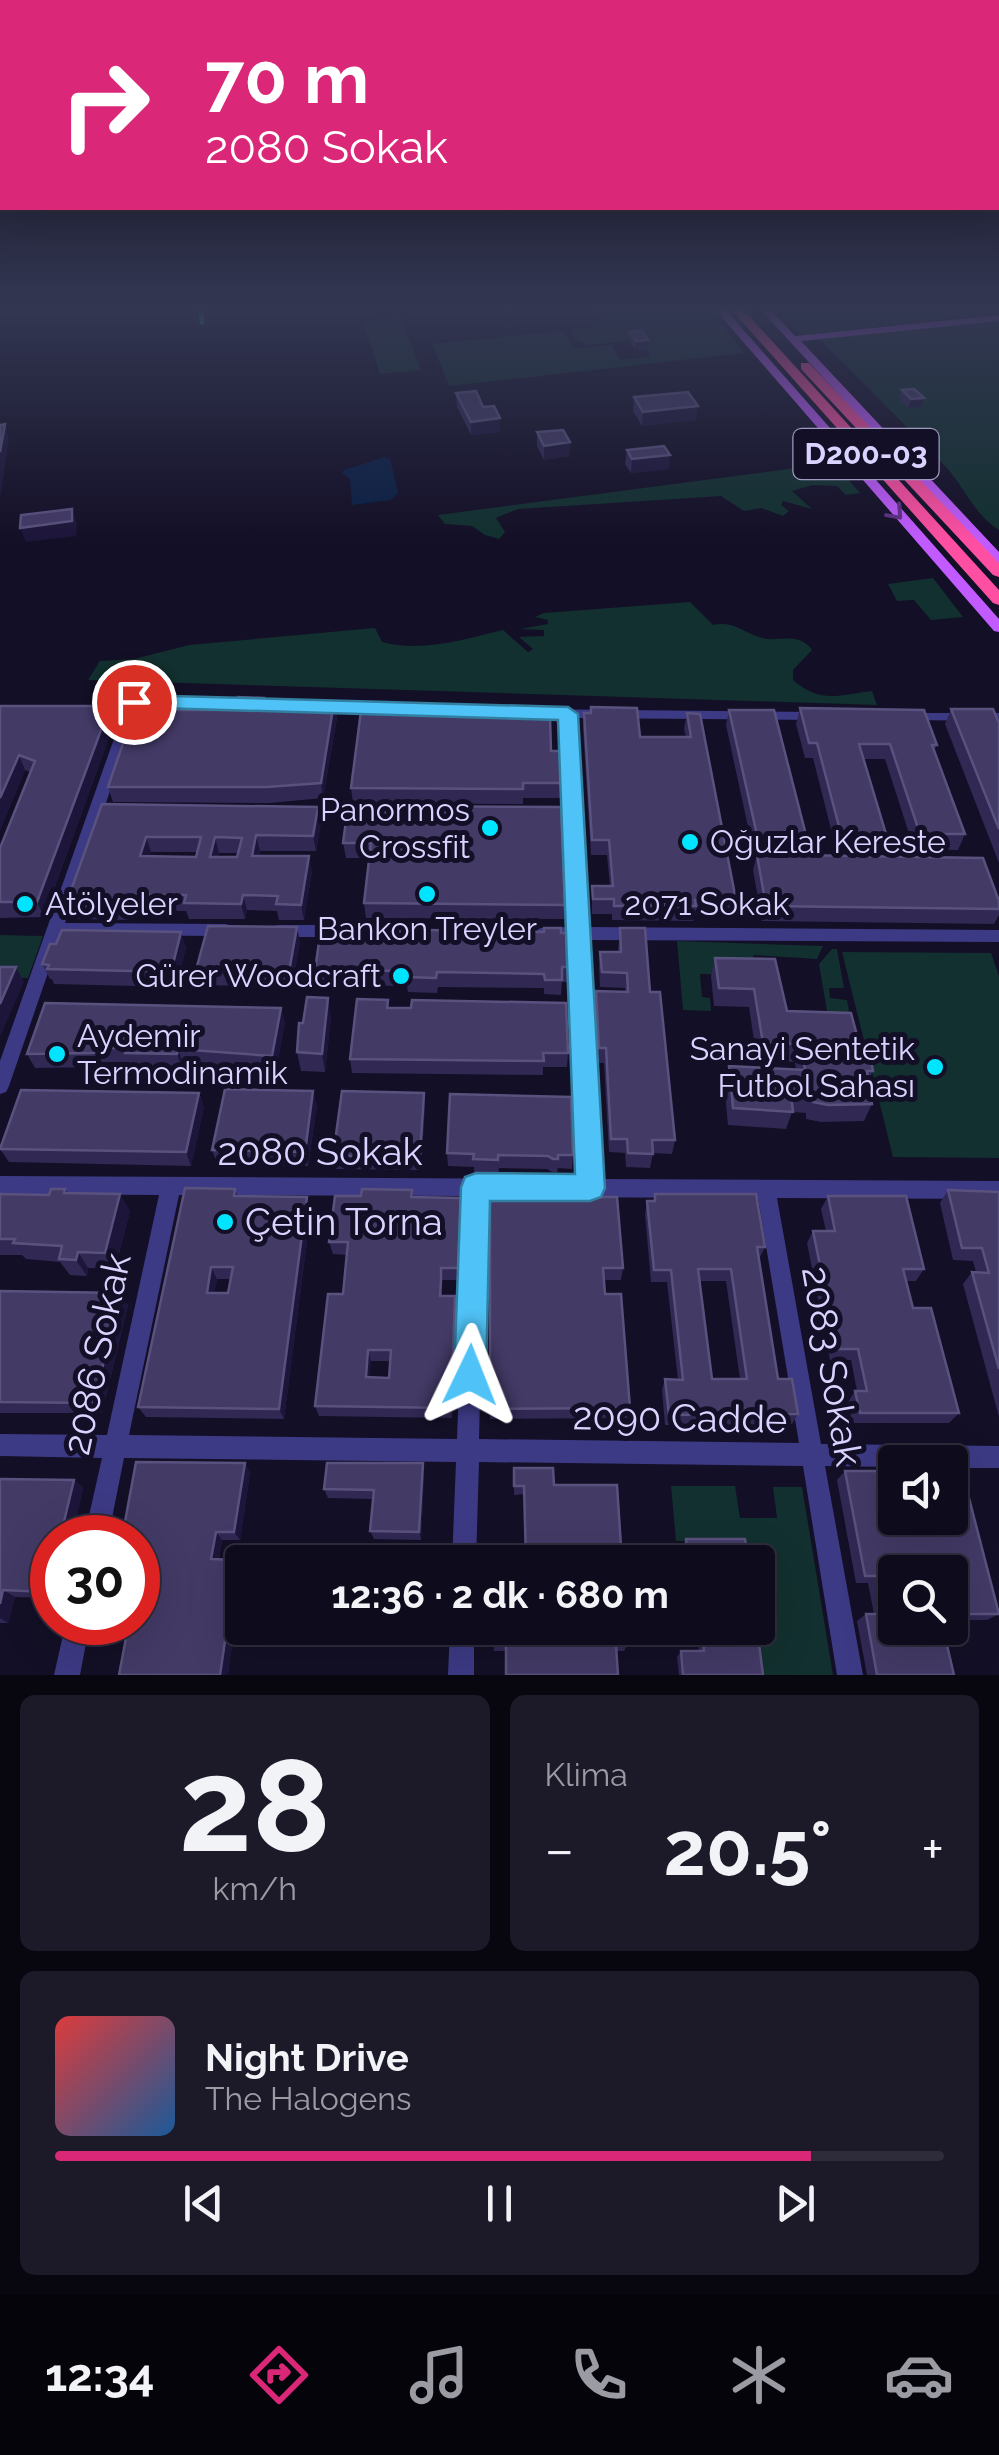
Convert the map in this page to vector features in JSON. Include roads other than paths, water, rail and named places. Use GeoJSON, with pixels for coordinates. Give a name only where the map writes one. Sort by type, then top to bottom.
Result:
{"type":"FeatureCollection","features":[{"type":"Feature","properties":{"kind":"highway","name":"D200-03"},"geometry":{"type":"LineString","coordinates":[[806,385],[999,600]]}},
{"type":"Feature","properties":{"kind":"highway","name":"D200-03"},"geometry":{"type":"LineString","coordinates":[[824,385],[999,572]]}},
{"type":"Feature","properties":{"kind":"main road"},"geometry":{"type":"LineString","coordinates":[[787,385],[999,628]]}},
{"type":"Feature","properties":{"kind":"main road"},"geometry":{"type":"LineString","coordinates":[[835,385],[999,560]]}},
{"type":"Feature","properties":{"kind":"street"},"geometry":{"type":"LineString","coordinates":[[0,1086],[134,702],[390,709]]}},
{"type":"Feature","properties":{"kind":"street"},"geometry":{"type":"LineString","coordinates":[[509,712],[836,716]]}},
{"type":"Feature","properties":{"kind":"street"},"geometry":{"type":"LineString","coordinates":[[568,714],[590,1188]]}},
{"type":"Feature","properties":{"kind":"street"},"geometry":{"type":"LineString","coordinates":[[890,716],[995,717],[999,733]]}},
{"type":"Feature","properties":{"kind":"street"},"geometry":{"type":"LineString","coordinates":[[97,811],[116,811]]}},
{"type":"Feature","properties":{"kind":"street"},"geometry":{"type":"LineString","coordinates":[[293,812],[388,812]]}},
{"type":"Feature","properties":{"kind":"street"},"geometry":{"type":"LineString","coordinates":[[518,813],[574,814]]}},
{"type":"Feature","properties":{"kind":"street"},"geometry":{"type":"LineString","coordinates":[[55,929],[240,930]]}},
{"type":"Feature","properties":{"kind":"street"},"geometry":{"type":"LineString","coordinates":[[258,930],[351,931]]}},
{"type":"Feature","properties":{"kind":"street","name":"2071 Sokak"},"geometry":{"type":"LineString","coordinates":[[522,933],[999,936]]}},
{"type":"Feature","properties":{"kind":"street","name":"2080 Sokak"},"geometry":{"type":"LineString","coordinates":[[0,1186],[999,1190]]}},
{"type":"Feature","properties":{"kind":"street","name":"2086 Sokak"},"geometry":{"type":"LineString","coordinates":[[101,1515],[171,1186]]}},
{"type":"Feature","properties":{"kind":"street"},"geometry":{"type":"LineString","coordinates":[[465,1545],[476,1187]]}},
{"type":"Feature","properties":{"kind":"street","name":"2083 Sokak"},"geometry":{"type":"LineString","coordinates":[[766,1188],[850,1675]]}},
{"type":"Feature","properties":{"kind":"street","name":"2090 Cadde"},"geometry":{"type":"LineString","coordinates":[[0,1445],[999,1457]]}},
{"type":"Feature","properties":{"kind":"street"},"geometry":{"type":"LineString","coordinates":[[67,1675],[73,1645]]}},
{"type":"Feature","properties":{"kind":"street"},"geometry":{"type":"LineString","coordinates":[[461,1675],[462,1645]]}},
{"type":"Feature","properties":{"kind":"water"},"geometry":{"type":"Polygon","coordinates":[[[385,457],[390,459],[398,493],[391,500],[352,505],[350,479],[342,473],[344,470],[385,457]]]}},
{"type":"Feature","properties":{"kind":"place","name":"Panormos Crossfit"},"geometry":{"type":"Point","coordinates":[490,828]}},
{"type":"Feature","properties":{"kind":"place","name":"Oğuzlar Kereste"},"geometry":{"type":"Point","coordinates":[690,842]}},
{"type":"Feature","properties":{"kind":"place","name":"Bankon Treyler"},"geometry":{"type":"Point","coordinates":[427,894]}},
{"type":"Feature","properties":{"kind":"place","name":"Atölyeler"},"geometry":{"type":"Point","coordinates":[25,904]}},
{"type":"Feature","properties":{"kind":"place","name":"Gürer Woodcraft"},"geometry":{"type":"Point","coordinates":[401,976]}},
{"type":"Feature","properties":{"kind":"place","name":"Aydemir Termodinamik"},"geometry":{"type":"Point","coordinates":[57,1054]}},
{"type":"Feature","properties":{"kind":"place","name":"Sanayi Sentetik Futbol Sahası"},"geometry":{"type":"Point","coordinates":[935,1067]}},
{"type":"Feature","properties":{"kind":"place","name":"Çetin Torna"},"geometry":{"type":"Point","coordinates":[225,1222]}}]}
